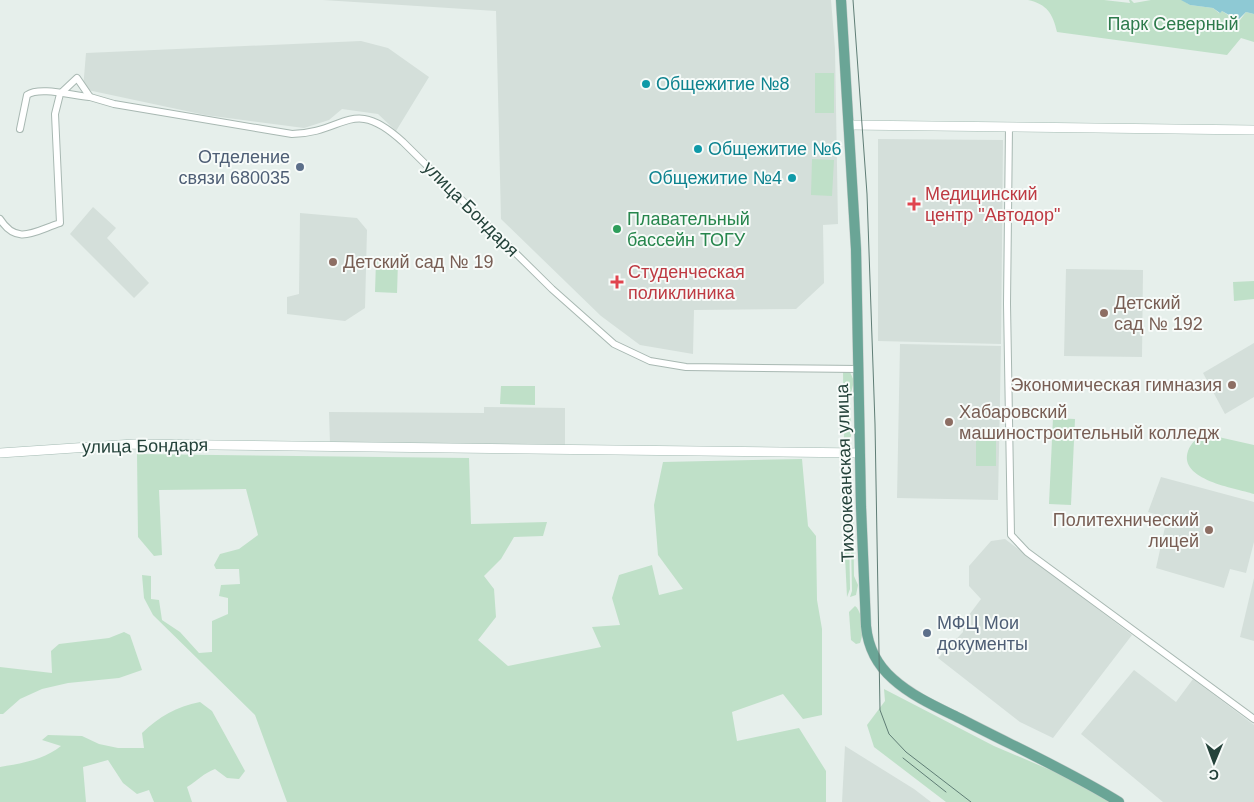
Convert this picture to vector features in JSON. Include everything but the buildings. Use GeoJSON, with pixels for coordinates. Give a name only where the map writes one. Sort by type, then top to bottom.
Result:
{"type":"FeatureCollection","features":[{"type":"Feature","properties":{"kind":"main road","name":"Тихоокеанская улица"},"geometry":{"type":"LineString","coordinates":[[841,0],[856,249],[866,626],[870,645],[878,663],[893,679],[920,697],[1085,781],[1119,802]]}},
{"type":"Feature","properties":{"kind":"main road"},"geometry":{"type":"LineString","coordinates":[[849,125],[1254,130]]}},
{"type":"Feature","properties":{"kind":"main road","name":"улица Бондаря"},"geometry":{"type":"LineString","coordinates":[[0,453],[134,444],[860,453]]}},
{"type":"Feature","properties":{"kind":"street"},"geometry":{"type":"LineString","coordinates":[[0,219],[8,231],[18,236],[60,223],[55,114],[60,94],[77,78],[90,97]]}},
{"type":"Feature","properties":{"kind":"street","name":"улица Бондаря"},"geometry":{"type":"LineString","coordinates":[[20,129],[27,95],[40,91],[90,97],[146,110],[292,134],[307,134],[350,119],[373,119],[385,125],[545,283],[614,344],[650,361],[686,366],[858,369]]}},
{"type":"Feature","properties":{"kind":"street"},"geometry":{"type":"LineString","coordinates":[[1009,127],[1007,304],[1011,535],[1028,552],[1254,719]]}},
{"type":"Feature","properties":{"kind":"shaded area"},"geometry":{"type":"Polygon","coordinates":[[[323,0],[831,0],[835,49],[838,224],[823,225],[824,283],[796,309],[694,310],[693,354],[640,345],[601,316],[501,219],[496,11],[323,0]]]}},
{"type":"Feature","properties":{"kind":"shaded area"},"geometry":{"type":"Polygon","coordinates":[[[361,41],[388,48],[429,77],[396,131],[378,114],[342,109],[329,120],[304,128],[205,115],[83,89],[86,53],[361,41]]]}},
{"type":"Feature","properties":{"kind":"shaded area"},"geometry":{"type":"Polygon","coordinates":[[[878,139],[1003,140],[1001,344],[878,341],[878,139]]]}},
{"type":"Feature","properties":{"kind":"shaded area"},"geometry":{"type":"Polygon","coordinates":[[[93,207],[116,228],[107,238],[149,283],[134,298],[70,234],[93,207]]]}},
{"type":"Feature","properties":{"kind":"shaded area","name":"Детский сад № 19"},"geometry":{"type":"Polygon","coordinates":[[[300,213],[357,218],[367,230],[365,308],[345,321],[287,314],[287,297],[299,294],[300,213]]]}},
{"type":"Feature","properties":{"kind":"shaded area","name":"Детский сад № 192"},"geometry":{"type":"Polygon","coordinates":[[[1066,269],[1143,270],[1142,357],[1064,356],[1066,269]]]}},
{"type":"Feature","properties":{"kind":"shaded area","name":"Экономическая гимназия"},"geometry":{"type":"Polygon","coordinates":[[[1254,343],[1254,397],[1225,414],[1203,373],[1254,343]]]}},
{"type":"Feature","properties":{"kind":"shaded area","name":"Хабаровский машиностроительный колледж"},"geometry":{"type":"Polygon","coordinates":[[[900,344],[1001,346],[998,500],[897,498],[900,344]]]}},
{"type":"Feature","properties":{"kind":"shaded area"},"geometry":{"type":"Polygon","coordinates":[[[484,407],[565,408],[565,447],[330,444],[329,412],[484,413],[484,407]]]}},
{"type":"Feature","properties":{"kind":"shaded area","name":"Политехнический лицей"},"geometry":{"type":"Polygon","coordinates":[[[1161,477],[1254,502],[1254,542],[1246,573],[1230,569],[1224,588],[1156,568],[1167,518],[1148,512],[1161,477]]]}},
{"type":"Feature","properties":{"kind":"shaded area"},"geometry":{"type":"Polygon","coordinates":[[[1005,539],[1132,635],[1053,738],[1020,722],[938,658],[963,632],[963,623],[981,599],[969,586],[969,566],[991,541],[1005,539]]]}},
{"type":"Feature","properties":{"kind":"shaded area"},"geometry":{"type":"Polygon","coordinates":[[[1254,578],[1254,641],[1240,637],[1254,578]]]}},
{"type":"Feature","properties":{"kind":"shaded area"},"geometry":{"type":"Polygon","coordinates":[[[1134,670],[1176,702],[1193,679],[1254,725],[1254,802],[1163,802],[1081,734],[1134,670]]]}},
{"type":"Feature","properties":{"kind":"shaded area"},"geometry":{"type":"Polygon","coordinates":[[[845,746],[914,789],[931,802],[842,802],[845,746]]]}},
{"type":"Feature","properties":{"kind":"green space","name":"Парк Северный"},"geometry":{"type":"Polygon","coordinates":[[[1028,0],[1104,0],[1130,3],[1129,0],[1131,0],[1134,3],[1151,0],[1182,0],[1190,5],[1213,8],[1219,13],[1222,11],[1234,19],[1240,20],[1246,12],[1254,14],[1254,42],[1241,38],[1227,55],[1057,32],[1048,11],[1040,4],[1028,0]]]}},
{"type":"Feature","properties":{"kind":"green space"},"geometry":{"type":"Polygon","coordinates":[[[815,73],[834,73],[834,113],[815,113],[815,73]]]}},
{"type":"Feature","properties":{"kind":"green space"},"geometry":{"type":"Polygon","coordinates":[[[812,159],[834,160],[832,196],[811,195],[812,159]]]}},
{"type":"Feature","properties":{"kind":"green space"},"geometry":{"type":"Polygon","coordinates":[[[376,260],[398,261],[397,293],[375,292],[376,260]]]}},
{"type":"Feature","properties":{"kind":"green space"},"geometry":{"type":"Polygon","coordinates":[[[1254,281],[1254,299],[1234,301],[1233,282],[1254,281]]]}},
{"type":"Feature","properties":{"kind":"green space"},"geometry":{"type":"Polygon","coordinates":[[[843,371],[850,372],[854,381],[850,397],[851,436],[847,444],[844,439],[843,371]]]}},
{"type":"Feature","properties":{"kind":"green space"},"geometry":{"type":"Polygon","coordinates":[[[501,386],[535,386],[535,405],[500,404],[501,386]]]}},
{"type":"Feature","properties":{"kind":"green space"},"geometry":{"type":"Polygon","coordinates":[[[1053,418],[1075,419],[1071,505],[1049,504],[1053,418]]]}},
{"type":"Feature","properties":{"kind":"green space"},"geometry":{"type":"Polygon","coordinates":[[[976,431],[996,431],[996,466],[976,466],[976,431]]]}},
{"type":"Feature","properties":{"kind":"green space"},"geometry":{"type":"Polygon","coordinates":[[[1205,434],[1254,445],[1254,494],[1210,481],[1199,476],[1191,469],[1187,461],[1188,451],[1199,437],[1205,434]]]}},
{"type":"Feature","properties":{"kind":"green space"},"geometry":{"type":"Polygon","coordinates":[[[137,454],[469,458],[471,524],[547,522],[543,536],[514,537],[501,559],[484,576],[494,589],[496,617],[478,640],[508,666],[601,647],[592,627],[620,625],[612,598],[619,575],[652,565],[659,595],[683,589],[658,555],[654,505],[663,462],[802,459],[808,526],[816,536],[817,600],[822,629],[822,715],[803,719],[783,694],[732,712],[737,741],[799,728],[826,771],[826,802],[287,802],[255,715],[153,615],[144,598],[142,575],[151,576],[151,599],[159,600],[162,620],[180,632],[199,653],[212,652],[212,621],[228,614],[228,598],[219,596],[221,585],[240,584],[239,569],[216,569],[214,565],[220,554],[239,549],[258,535],[246,489],[159,490],[162,555],[154,556],[138,537],[137,454]]]}},
{"type":"Feature","properties":{"kind":"green space"},"geometry":{"type":"Polygon","coordinates":[[[850,498],[853,500],[854,576],[858,585],[856,595],[850,597],[852,591],[850,498]]]}},
{"type":"Feature","properties":{"kind":"green space"},"geometry":{"type":"Polygon","coordinates":[[[847,527],[849,528],[850,589],[847,597],[844,536],[847,527]]]}},
{"type":"Feature","properties":{"kind":"green space"},"geometry":{"type":"Polygon","coordinates":[[[855,606],[860,613],[862,629],[860,643],[856,644],[851,640],[849,612],[855,606]]]}},
{"type":"Feature","properties":{"kind":"green space"},"geometry":{"type":"Polygon","coordinates":[[[124,632],[130,635],[142,670],[119,678],[68,683],[42,689],[20,699],[3,714],[0,714],[0,667],[52,673],[51,651],[59,644],[109,638],[124,632]]]}},
{"type":"Feature","properties":{"kind":"green space"},"geometry":{"type":"Polygon","coordinates":[[[884,689],[994,746],[1074,780],[1112,802],[946,802],[874,747],[867,725],[885,701],[884,689]]]}},
{"type":"Feature","properties":{"kind":"green space"},"geometry":{"type":"Polygon","coordinates":[[[200,702],[212,711],[245,771],[239,779],[227,778],[215,769],[187,787],[192,802],[154,802],[149,790],[137,794],[123,783],[108,760],[83,767],[86,802],[0,802],[0,767],[40,758],[61,746],[42,740],[48,735],[82,736],[99,744],[118,748],[144,748],[142,733],[149,727],[162,717],[176,710],[200,702]]]}},
{"type":"Feature","properties":{"kind":"water"},"geometry":{"type":"Polygon","coordinates":[[[1181,0],[1254,0],[1254,14],[1246,12],[1238,20],[1222,11],[1220,13],[1213,8],[1190,5],[1181,0]]]}},
{"type":"Feature","properties":{"kind":"tram line"},"geometry":{"type":"LineString","coordinates":[[853,0],[867,194],[875,424],[880,710],[889,734],[906,752],[971,802]]}},
{"type":"Feature","properties":{"kind":"tram line"},"geometry":{"type":"LineString","coordinates":[[903,758],[946,792]]}},
{"type":"Feature","properties":{"kind":"place","name":"Общежитие №8"},"geometry":{"type":"Point","coordinates":[646,84]}},
{"type":"Feature","properties":{"kind":"place","name":"Общежитие №6"},"geometry":{"type":"Point","coordinates":[698,149]}},
{"type":"Feature","properties":{"kind":"place","name":"Отделение связи 680035"},"geometry":{"type":"Point","coordinates":[300,167]}},
{"type":"Feature","properties":{"kind":"place","name":"Общежитие №4"},"geometry":{"type":"Point","coordinates":[792,178]}},
{"type":"Feature","properties":{"kind":"place","name":"Медицинский центр \"Автодор\""},"geometry":{"type":"Point","coordinates":[914,204]}},
{"type":"Feature","properties":{"kind":"place","name":"Плавательный бассейн ТОГУ"},"geometry":{"type":"Point","coordinates":[617,229]}},
{"type":"Feature","properties":{"kind":"place","name":"Детский сад № 19"},"geometry":{"type":"Point","coordinates":[333,262]}},
{"type":"Feature","properties":{"kind":"place","name":"Студенческая поликлиника"},"geometry":{"type":"Point","coordinates":[617,282]}},
{"type":"Feature","properties":{"kind":"place","name":"Детский сад № 192"},"geometry":{"type":"Point","coordinates":[1104,313]}},
{"type":"Feature","properties":{"kind":"place","name":"Экономическая гимназия"},"geometry":{"type":"Point","coordinates":[1232,385]}},
{"type":"Feature","properties":{"kind":"place","name":"Хабаровский машиностроительный колледж"},"geometry":{"type":"Point","coordinates":[949,422]}},
{"type":"Feature","properties":{"kind":"place","name":"Политехнический лицей"},"geometry":{"type":"Point","coordinates":[1209,530]}},
{"type":"Feature","properties":{"kind":"place","name":"МФЦ Мои документы"},"geometry":{"type":"Point","coordinates":[927,633]}}]}
